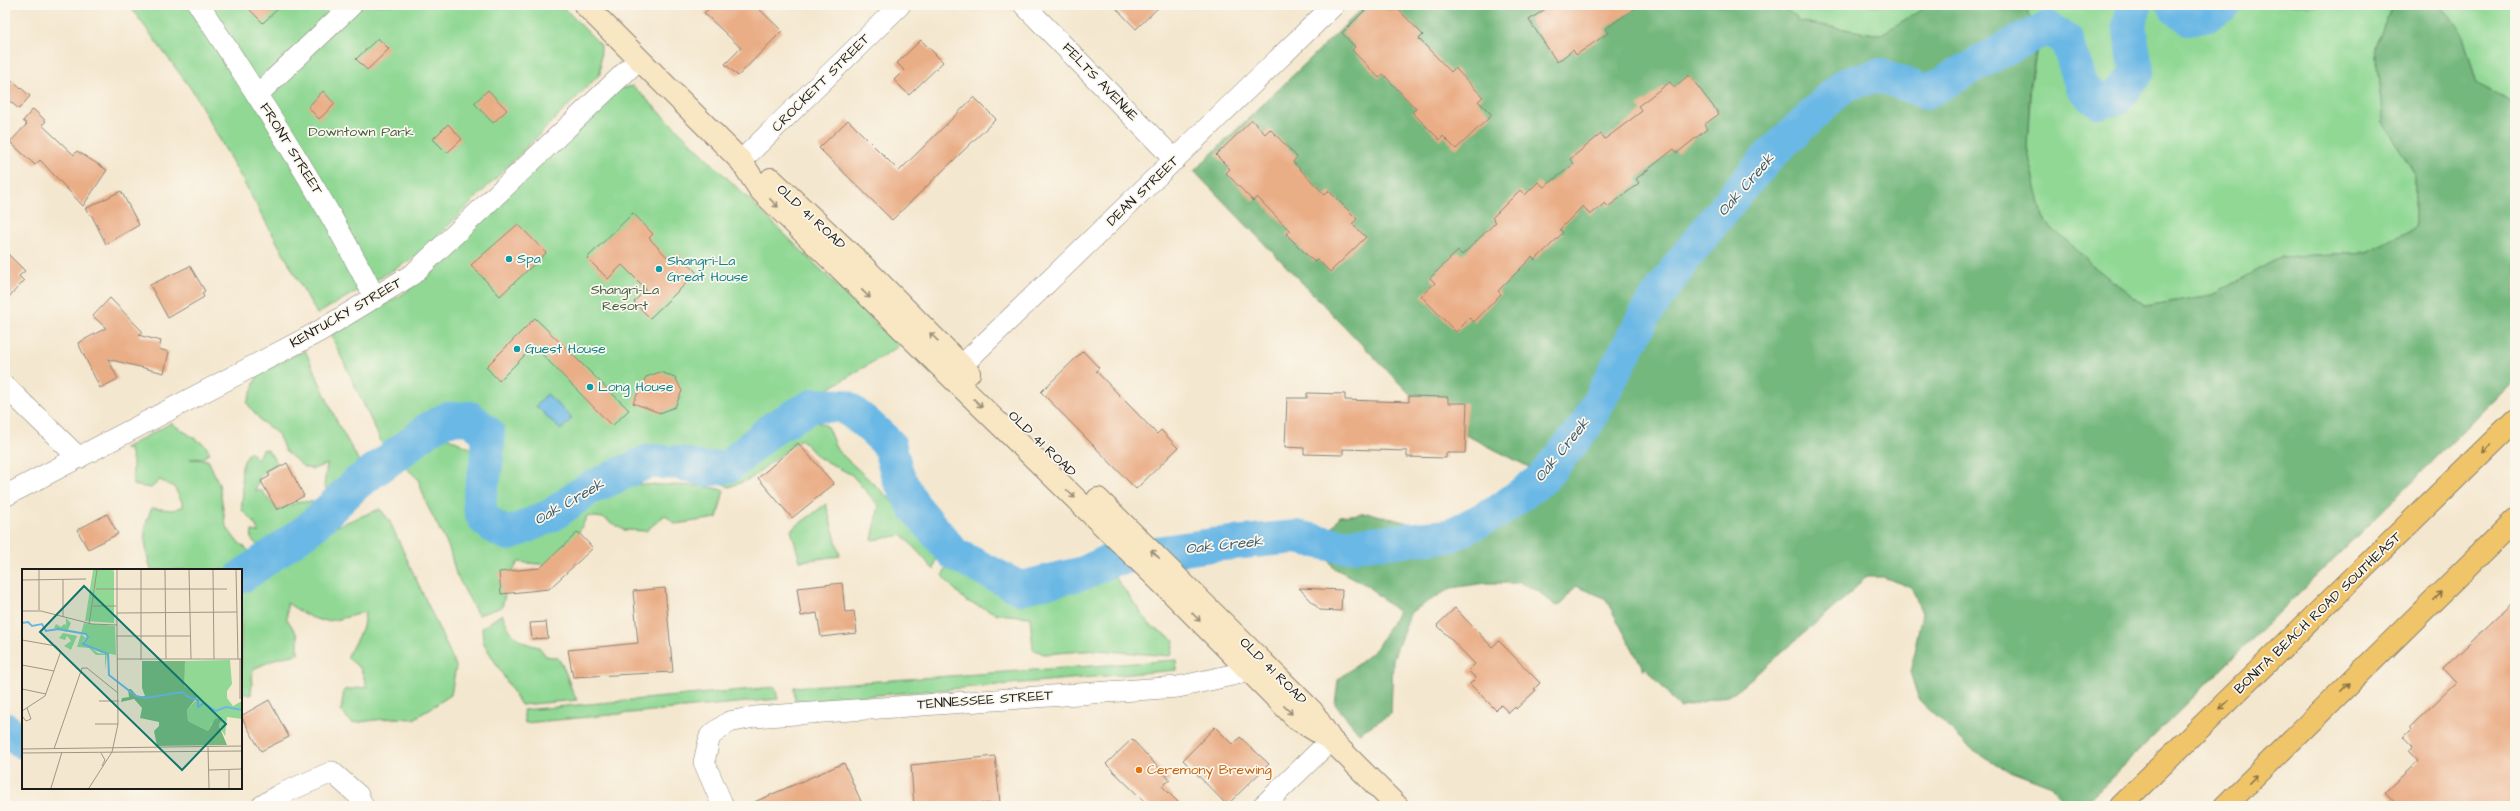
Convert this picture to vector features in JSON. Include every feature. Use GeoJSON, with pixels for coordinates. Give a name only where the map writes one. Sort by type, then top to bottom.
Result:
{"type":"FeatureCollection","features":[{"type":"Feature","properties":{"kind":"main road","name":"BONITA BEACH ROAD SOUTHEAST"},"geometry":{"type":"LineString","coordinates":[[2120,806],[2515,420]]}},
{"type":"Feature","properties":{"kind":"main road"},"geometry":{"type":"LineString","coordinates":[[2225,806],[2515,520]]}},
{"type":"Feature","properties":{"kind":"street","name":"FRONT STREET"},"geometry":{"type":"LineString","coordinates":[[199,5],[257,94],[348,244],[375,298]]}},
{"type":"Feature","properties":{"kind":"street"},"geometry":{"type":"LineString","coordinates":[[257,94],[352,5]]}},
{"type":"Feature","properties":{"kind":"street","name":"OLD 41 ROAD"},"geometry":{"type":"LineString","coordinates":[[585,5],[638,60],[742,161],[770,178],[859,262],[956,370],[1105,517],[1312,711],[1331,740],[1397,806]]}},
{"type":"Feature","properties":{"kind":"street","name":"CROCKETT STREET"},"geometry":{"type":"LineString","coordinates":[[742,161],[900,5]]}},
{"type":"Feature","properties":{"kind":"street","name":"FELTS AVENUE"},"geometry":{"type":"LineString","coordinates":[[1024,5],[1175,160]]}},
{"type":"Feature","properties":{"kind":"street","name":"DEAN STREET"},"geometry":{"type":"LineString","coordinates":[[956,370],[1334,5]]}},
{"type":"Feature","properties":{"kind":"street","name":"KENTUCKY STREET"},"geometry":{"type":"LineString","coordinates":[[5,496],[318,332],[413,274],[638,60]]}},
{"type":"Feature","properties":{"kind":"street"},"geometry":{"type":"LineString","coordinates":[[5,386],[79,458]]}},
{"type":"Feature","properties":{"kind":"street","name":"OLD 41 ROAD"},"geometry":{"type":"LineString","coordinates":[[1176,585],[1250,671],[1297,719],[1331,740]]}},
{"type":"Feature","properties":{"kind":"street","name":"TENNESSEE STREET"},"geometry":{"type":"LineString","coordinates":[[723,806],[704,762],[710,736],[729,722],[754,717],[1178,687],[1250,671]]}},
{"type":"Feature","properties":{"kind":"street"},"geometry":{"type":"LineString","coordinates":[[1263,806],[1331,740]]}},
{"type":"Feature","properties":{"kind":"street"},"geometry":{"type":"LineString","coordinates":[[262,806],[278,795],[332,772],[358,795],[363,806]]}},
{"type":"Feature","properties":{"kind":"green space","name":"Downtown Park"},"geometry":{"type":"Polygon","coordinates":[[[129,5],[561,5],[601,45],[600,74],[419,255],[317,314],[194,93],[129,5]]]}},
{"type":"Feature","properties":{"kind":"green space"},"geometry":{"type":"Polygon","coordinates":[[[1366,5],[1779,5],[1797,17],[1797,21],[1880,35],[1929,5],[2022,5],[2040,28],[2030,85],[2027,148],[2044,221],[2098,270],[2146,306],[2212,295],[2282,257],[2366,252],[2415,228],[2415,174],[2383,122],[2375,47],[2392,5],[2441,5],[2462,33],[2477,84],[2515,103],[2515,380],[2083,806],[2067,806],[2052,786],[1996,765],[1968,746],[1919,700],[1910,672],[1922,613],[1911,587],[1883,577],[1865,577],[1851,593],[1734,693],[1680,708],[1646,667],[1644,670],[1605,598],[1576,586],[1562,603],[1556,606],[1538,591],[1520,583],[1486,583],[1451,588],[1411,612],[1393,659],[1391,714],[1359,733],[1335,704],[1338,680],[1376,649],[1398,612],[1366,585],[1334,568],[1319,547],[1340,516],[1370,513],[1442,532],[1475,525],[1516,496],[1529,467],[1434,419],[1194,171],[1366,5]]]}},
{"type":"Feature","properties":{"kind":"green space"},"geometry":{"type":"Polygon","coordinates":[[[1779,5],[1929,5],[1880,35],[1797,21],[1779,5]]]}},
{"type":"Feature","properties":{"kind":"green space"},"geometry":{"type":"Polygon","coordinates":[[[2022,5],[2392,5],[2375,47],[2383,122],[2415,174],[2415,228],[2366,252],[2282,257],[2212,295],[2145,306],[2098,270],[2044,221],[2027,148],[2031,85],[2040,28],[2022,5]]]}},
{"type":"Feature","properties":{"kind":"green space"},"geometry":{"type":"Polygon","coordinates":[[[2441,5],[2515,5],[2515,103],[2477,84],[2462,33],[2441,5]]]}},
{"type":"Feature","properties":{"kind":"green space","name":"Shangri-La Resort"},"geometry":{"type":"Polygon","coordinates":[[[633,86],[899,346],[767,426],[729,462],[698,461],[645,453],[580,485],[548,512],[508,530],[495,522],[485,511],[484,502],[493,461],[493,431],[471,414],[457,413],[446,415],[435,419],[415,433],[388,456],[331,335],[403,294],[421,279],[615,90],[633,86]]]}},
{"type":"Feature","properties":{"kind":"green space"},"geometry":{"type":"Polygon","coordinates":[[[305,350],[338,424],[359,461],[334,498],[324,486],[327,464],[313,469],[304,467],[285,451],[278,434],[261,421],[247,403],[258,374],[305,350]]]}},
{"type":"Feature","properties":{"kind":"green space"},"geometry":{"type":"Polygon","coordinates":[[[809,418],[827,426],[837,450],[890,499],[938,550],[934,570],[903,535],[872,540],[879,506],[852,475],[818,457],[801,439],[750,479],[729,487],[720,482],[758,448],[809,418]]]}},
{"type":"Feature","properties":{"kind":"green space"},"geometry":{"type":"Polygon","coordinates":[[[171,423],[205,445],[210,453],[203,458],[190,459],[208,460],[219,484],[226,526],[235,539],[250,552],[251,565],[242,570],[151,569],[147,554],[145,531],[146,523],[152,508],[173,510],[184,506],[173,485],[171,486],[160,480],[151,488],[133,485],[133,462],[130,450],[123,449],[171,423]]]}},
{"type":"Feature","properties":{"kind":"green space"},"geometry":{"type":"Polygon","coordinates":[[[440,434],[472,449],[480,462],[473,484],[470,506],[495,538],[522,534],[549,524],[584,491],[617,490],[630,484],[703,486],[724,490],[717,518],[675,524],[665,515],[646,531],[624,530],[603,518],[587,516],[575,540],[547,565],[518,562],[509,578],[502,607],[478,615],[456,574],[449,548],[427,505],[418,479],[399,461],[417,446],[440,434]]]}},
{"type":"Feature","properties":{"kind":"green space"},"geometry":{"type":"Polygon","coordinates":[[[267,449],[277,463],[260,476],[255,491],[262,491],[277,510],[301,501],[323,503],[320,510],[309,517],[302,519],[292,530],[277,534],[274,549],[263,551],[251,539],[252,531],[259,532],[253,521],[242,510],[242,467],[250,451],[257,460],[262,450],[267,449]]]}},
{"type":"Feature","properties":{"kind":"green space"},"geometry":{"type":"Polygon","coordinates":[[[826,504],[840,556],[800,561],[791,530],[826,504]]]}},
{"type":"Feature","properties":{"kind":"green space"},"geometry":{"type":"Polygon","coordinates":[[[380,509],[389,520],[456,666],[451,695],[414,719],[392,718],[352,723],[341,711],[344,690],[367,687],[361,669],[347,657],[363,627],[365,612],[341,619],[324,621],[309,616],[287,603],[287,619],[298,636],[298,654],[278,658],[253,669],[251,695],[242,693],[242,594],[290,560],[316,534],[380,509]]]}},
{"type":"Feature","properties":{"kind":"green space"},"geometry":{"type":"Polygon","coordinates":[[[958,564],[1002,585],[1033,593],[1110,570],[1150,625],[1174,640],[1171,656],[1097,650],[1044,654],[1033,649],[1030,617],[998,614],[966,601],[942,576],[947,566],[958,564]]]}},
{"type":"Feature","properties":{"kind":"green space"},"geometry":{"type":"Polygon","coordinates":[[[502,614],[508,627],[520,640],[539,647],[546,656],[558,658],[577,700],[521,705],[483,642],[482,628],[502,614]]]}},
{"type":"Feature","properties":{"kind":"green space"},"geometry":{"type":"Polygon","coordinates":[[[1176,660],[1177,670],[795,702],[794,687],[1176,660]]]}},
{"type":"Feature","properties":{"kind":"green space"},"geometry":{"type":"Polygon","coordinates":[[[775,687],[778,699],[525,723],[523,710],[775,687]]]}},
{"type":"Feature","properties":{"kind":"water"},"geometry":{"type":"Polygon","coordinates":[[[547,394],[572,418],[561,430],[536,406],[547,394]]]}},
{"type":"Feature","properties":{"kind":"building"},"geometry":{"type":"Polygon","coordinates":[[[245,5],[282,5],[263,23],[245,5]]]}},
{"type":"Feature","properties":{"kind":"building"},"geometry":{"type":"Polygon","coordinates":[[[713,5],[755,5],[782,31],[738,76],[725,64],[741,48],[704,13],[713,5]]]}},
{"type":"Feature","properties":{"kind":"building"},"geometry":{"type":"Polygon","coordinates":[[[1113,5],[1161,5],[1136,29],[1113,5]]]}},
{"type":"Feature","properties":{"kind":"building"},"geometry":{"type":"Polygon","coordinates":[[[1370,5],[1385,5],[1391,11],[1396,7],[1423,35],[1419,39],[1451,72],[1455,68],[1483,97],[1478,101],[1492,115],[1456,149],[1443,136],[1440,140],[1412,112],[1416,109],[1383,74],[1379,78],[1352,50],[1355,47],[1342,33],[1370,5]]]}},
{"type":"Feature","properties":{"kind":"building"},"geometry":{"type":"Polygon","coordinates":[[[1551,5],[1640,5],[1605,29],[1608,33],[1576,55],[1573,50],[1557,62],[1529,20],[1551,5]]]}},
{"type":"Feature","properties":{"kind":"building"},"geometry":{"type":"Polygon","coordinates":[[[378,38],[389,49],[367,70],[356,59],[378,38]]]}},
{"type":"Feature","properties":{"kind":"building"},"geometry":{"type":"Polygon","coordinates":[[[921,40],[943,62],[909,95],[894,80],[904,70],[897,63],[921,40]]]}},
{"type":"Feature","properties":{"kind":"building"},"geometry":{"type":"Polygon","coordinates":[[[1689,75],[1719,114],[1704,125],[1707,129],[1677,153],[1674,149],[1636,179],[1639,183],[1608,207],[1605,203],[1590,215],[1583,206],[1560,229],[1563,233],[1535,260],[1532,257],[1498,291],[1501,294],[1474,322],[1470,318],[1456,332],[1421,296],[1435,283],[1430,278],[1458,251],[1462,255],[1496,222],[1492,218],[1520,190],[1525,195],[1538,182],[1544,187],[1574,164],[1570,159],[1601,134],[1605,139],[1642,111],[1638,106],[1670,82],[1674,87],[1689,75]]]}},
{"type":"Feature","properties":{"kind":"building"},"geometry":{"type":"Polygon","coordinates":[[[13,81],[30,96],[19,109],[5,97],[5,90],[13,81]]]}},
{"type":"Feature","properties":{"kind":"building"},"geometry":{"type":"Polygon","coordinates":[[[488,90],[507,110],[493,123],[474,103],[488,90]]]}},
{"type":"Feature","properties":{"kind":"building"},"geometry":{"type":"Polygon","coordinates":[[[323,91],[335,104],[319,119],[308,107],[323,91]]]}},
{"type":"Feature","properties":{"kind":"building"},"geometry":{"type":"Polygon","coordinates":[[[974,97],[996,119],[892,220],[819,148],[848,120],[899,171],[974,97]]]}},
{"type":"Feature","properties":{"kind":"building"},"geometry":{"type":"Polygon","coordinates":[[[33,109],[46,121],[42,125],[74,155],[77,151],[107,170],[83,206],[40,160],[35,165],[10,142],[27,124],[23,121],[33,109]]]}},
{"type":"Feature","properties":{"kind":"building"},"geometry":{"type":"Polygon","coordinates":[[[1252,120],[1265,134],[1270,129],[1297,157],[1293,162],[1325,195],[1329,191],[1357,219],[1352,224],[1366,237],[1330,272],[1317,259],[1314,262],[1286,234],[1290,231],[1257,197],[1253,201],[1226,173],[1230,169],[1216,155],[1252,120]]]}},
{"type":"Feature","properties":{"kind":"building"},"geometry":{"type":"Polygon","coordinates":[[[448,124],[462,139],[447,153],[433,139],[448,124]]]}},
{"type":"Feature","properties":{"kind":"building"},"geometry":{"type":"Polygon","coordinates":[[[121,191],[139,225],[106,244],[92,216],[85,209],[121,191]]]}},
{"type":"Feature","properties":{"kind":"building","name":"Shangri-La Great House"},"geometry":{"type":"Polygon","coordinates":[[[633,213],[653,234],[649,238],[670,260],[678,253],[697,273],[650,318],[634,302],[646,289],[622,265],[608,279],[587,258],[633,213]]]}},
{"type":"Feature","properties":{"kind":"building","name":"Spa"},"geometry":{"type":"Polygon","coordinates":[[[518,224],[546,253],[500,296],[471,265],[518,224]]]}},
{"type":"Feature","properties":{"kind":"building"},"geometry":{"type":"Polygon","coordinates":[[[5,251],[25,271],[19,276],[24,281],[5,301],[5,251]]]}},
{"type":"Feature","properties":{"kind":"building"},"geometry":{"type":"Polygon","coordinates":[[[190,266],[205,291],[202,293],[204,297],[168,318],[150,285],[190,266]]]}},
{"type":"Feature","properties":{"kind":"building"},"geometry":{"type":"Polygon","coordinates":[[[110,298],[143,332],[138,335],[161,341],[159,349],[169,352],[164,373],[108,359],[118,379],[100,388],[78,343],[106,328],[93,316],[110,298]]]}},
{"type":"Feature","properties":{"kind":"building"},"geometry":{"type":"Polygon","coordinates":[[[535,318],[629,410],[612,426],[534,346],[499,381],[486,367],[535,318]]]}},
{"type":"Feature","properties":{"kind":"building"},"geometry":{"type":"Polygon","coordinates":[[[1083,351],[1099,368],[1096,371],[1157,434],[1161,430],[1178,448],[1136,489],[1041,392],[1083,351]]]}},
{"type":"Feature","properties":{"kind":"building"},"geometry":{"type":"Polygon","coordinates":[[[660,372],[675,377],[682,391],[675,407],[660,413],[633,403],[646,377],[660,372]]]}},
{"type":"Feature","properties":{"kind":"building"},"geometry":{"type":"Polygon","coordinates":[[[1307,393],[1345,394],[1345,400],[1409,402],[1409,396],[1448,397],[1448,403],[1467,403],[1465,453],[1446,453],[1446,458],[1407,457],[1407,451],[1343,449],[1343,455],[1304,454],[1304,448],[1285,447],[1287,398],[1307,398],[1307,393]]]}},
{"type":"Feature","properties":{"kind":"building"},"geometry":{"type":"Polygon","coordinates":[[[798,443],[834,484],[792,518],[758,478],[798,443]]]}},
{"type":"Feature","properties":{"kind":"building"},"geometry":{"type":"Polygon","coordinates":[[[287,463],[304,496],[277,510],[261,481],[270,476],[268,473],[287,463]]]}},
{"type":"Feature","properties":{"kind":"building"},"geometry":{"type":"Polygon","coordinates":[[[107,514],[118,534],[88,549],[77,530],[107,514]]]}},
{"type":"Feature","properties":{"kind":"building"},"geometry":{"type":"Polygon","coordinates":[[[578,532],[593,548],[549,589],[501,594],[499,572],[540,568],[578,532]]]}},
{"type":"Feature","properties":{"kind":"building"},"geometry":{"type":"Polygon","coordinates":[[[842,583],[845,612],[854,611],[857,633],[821,637],[817,613],[801,616],[797,588],[842,583]]]}},
{"type":"Feature","properties":{"kind":"building"},"geometry":{"type":"Polygon","coordinates":[[[665,588],[673,672],[573,677],[568,650],[638,643],[633,591],[665,588]]]}},
{"type":"Feature","properties":{"kind":"building"},"geometry":{"type":"Polygon","coordinates":[[[1299,588],[1342,590],[1341,611],[1320,610],[1299,588]]]}},
{"type":"Feature","properties":{"kind":"building"},"geometry":{"type":"Polygon","coordinates":[[[2515,600],[2515,799],[2508,806],[2398,806],[2385,792],[2418,761],[2409,752],[2413,747],[2404,737],[2412,729],[2410,727],[2456,683],[2443,669],[2515,600]]]}},
{"type":"Feature","properties":{"kind":"building"},"geometry":{"type":"Polygon","coordinates":[[[1455,608],[1492,647],[1499,641],[1540,683],[1534,689],[1536,690],[1516,709],[1515,707],[1509,713],[1501,705],[1496,710],[1470,684],[1476,678],[1468,671],[1475,664],[1437,625],[1455,608]]]}},
{"type":"Feature","properties":{"kind":"building"},"geometry":{"type":"Polygon","coordinates":[[[546,622],[548,638],[532,639],[530,623],[546,622]]]}},
{"type":"Feature","properties":{"kind":"building"},"geometry":{"type":"Polygon","coordinates":[[[269,700],[289,737],[261,751],[242,715],[269,700]]]}},
{"type":"Feature","properties":{"kind":"building"},"geometry":{"type":"Polygon","coordinates":[[[1215,727],[1233,745],[1240,737],[1269,764],[1227,805],[1183,760],[1215,727]]]}},
{"type":"Feature","properties":{"kind":"building"},"geometry":{"type":"Polygon","coordinates":[[[1132,739],[1170,780],[1162,786],[1182,806],[1149,806],[1106,764],[1132,739]]]}},
{"type":"Feature","properties":{"kind":"building"},"geometry":{"type":"Polygon","coordinates":[[[995,756],[1000,803],[914,806],[911,765],[995,756]]]}},
{"type":"Feature","properties":{"kind":"building"},"geometry":{"type":"Polygon","coordinates":[[[844,763],[863,806],[745,806],[844,763]]]}},
{"type":"Feature","properties":{"kind":"waterway","name":"Oak Creek"},"geometry":{"type":"LineString","coordinates":[[242,576],[310,528],[357,483],[404,449],[427,430],[447,419],[470,418],[488,433],[487,458],[480,503],[481,512],[486,520],[495,528],[509,534],[552,515],[588,489],[649,461],[680,463],[706,470],[729,466],[773,428],[814,405],[844,406],[866,423],[889,444],[898,477],[914,506],[954,554],[1020,588],[1084,573],[1114,559],[1212,545],[1296,537],[1340,546],[1449,536],[1499,511],[1542,479],[1586,425],[1646,313],[1683,260],[1739,190],[1771,154],[1844,85],[1878,75],[1926,92],[2032,35],[2048,28],[2067,41],[2082,87],[2100,102],[2117,98],[2137,73],[2129,25],[2135,5]]}},
{"type":"Feature","properties":{"kind":"waterway","name":"Oak Creek"},"geometry":{"type":"LineString","coordinates":[[2173,5],[2188,18],[2209,14],[2223,5]]}},
{"type":"Feature","properties":{"kind":"waterway","name":"Oak Creek"},"geometry":{"type":"LineString","coordinates":[[5,729],[22,741]]}},
{"type":"Feature","properties":{"kind":"place","name":"Spa"},"geometry":{"type":"Point","coordinates":[509,259]}},
{"type":"Feature","properties":{"kind":"place","name":"Shangri-La Great House"},"geometry":{"type":"Point","coordinates":[659,269]}},
{"type":"Feature","properties":{"kind":"place","name":"Guest House"},"geometry":{"type":"Point","coordinates":[517,349]}},
{"type":"Feature","properties":{"kind":"place","name":"Long House"},"geometry":{"type":"Point","coordinates":[590,387]}},
{"type":"Feature","properties":{"kind":"place","name":"Ceremony Brewing"},"geometry":{"type":"Point","coordinates":[1139,770]}}]}
